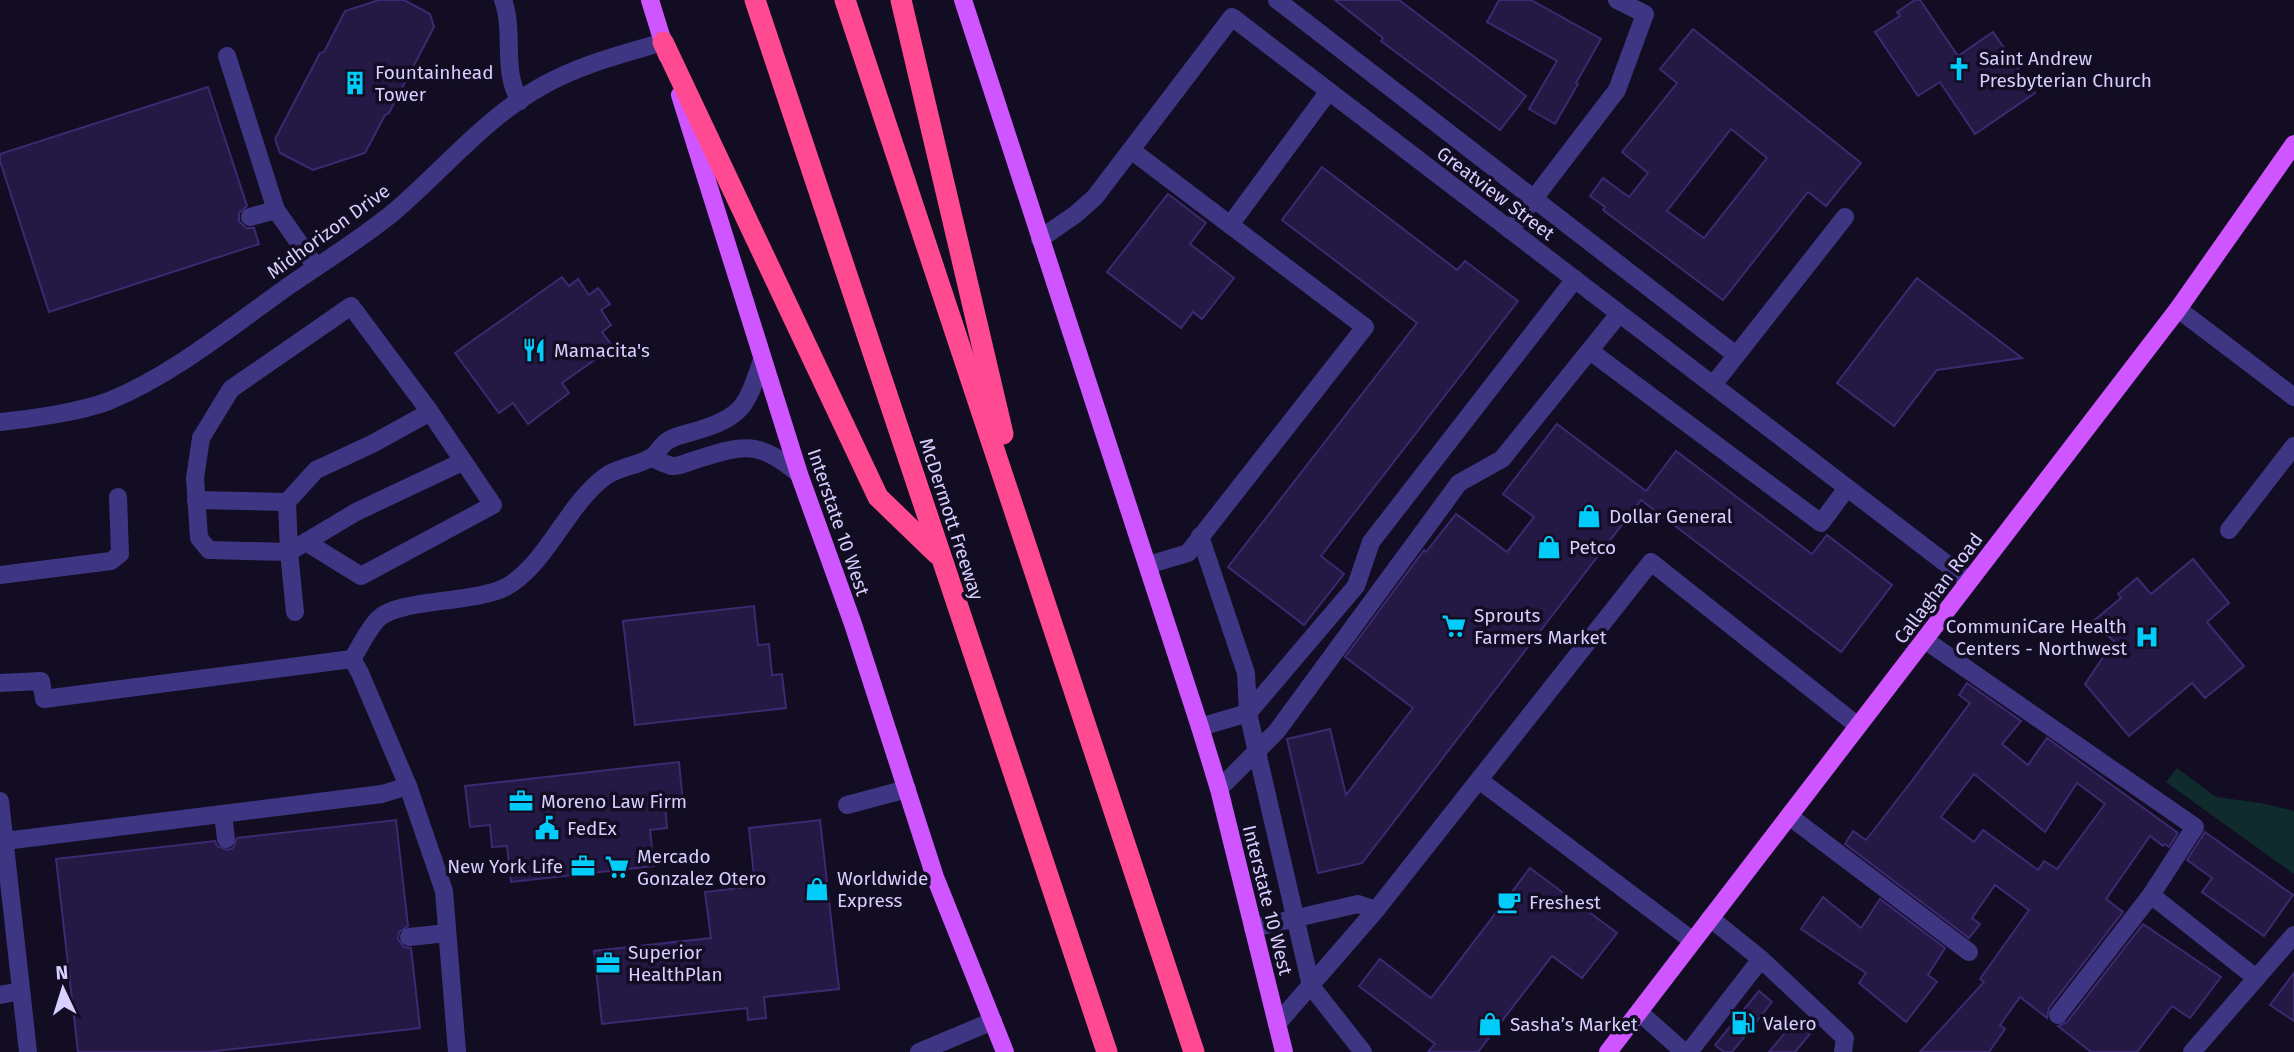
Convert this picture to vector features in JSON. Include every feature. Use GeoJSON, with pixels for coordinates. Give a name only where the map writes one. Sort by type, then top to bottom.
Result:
{"type":"FeatureCollection","features":[{"type":"Feature","properties":{"kind":"highway","name":"McDermott Freeway"},"geometry":{"type":"LineString","coordinates":[[755,0],[1107,1052]]}},
{"type":"Feature","properties":{"kind":"highway"},"geometry":{"type":"LineString","coordinates":[[845,0],[1194,1052]]}},
{"type":"Feature","properties":{"kind":"highway"},"geometry":{"type":"LineString","coordinates":[[901,0],[1036,572]]}},
{"type":"Feature","properties":{"kind":"highway"},"geometry":{"type":"LineString","coordinates":[[663,42],[878,497],[940,557]]}},
{"type":"Feature","properties":{"kind":"main road","name":"Interstate 10 West"},"geometry":{"type":"LineString","coordinates":[[649,0],[799,474],[853,624],[935,877],[1005,1052]]}},
{"type":"Feature","properties":{"kind":"main road","name":"Interstate 10 West"},"geometry":{"type":"LineString","coordinates":[[963,0],[1219,789],[1284,1052]]}},
{"type":"Feature","properties":{"kind":"main road","name":"Callaghan Road"},"geometry":{"type":"LineString","coordinates":[[1608,1052],[2178,309],[2294,144]]}},
{"type":"Feature","properties":{"kind":"street"},"geometry":{"type":"LineString","coordinates":[[503,0],[508,13],[512,88],[520,101]]}},
{"type":"Feature","properties":{"kind":"street"},"geometry":{"type":"LineString","coordinates":[[1277,0],[1736,355]]}},
{"type":"Feature","properties":{"kind":"street"},"geometry":{"type":"LineString","coordinates":[[1510,230],[1618,90],[1645,15],[1618,0]]}},
{"type":"Feature","properties":{"kind":"street","name":"Greatview Street"},"geometry":{"type":"LineString","coordinates":[[1040,240],[1095,197],[1232,17],[1969,581]]}},
{"type":"Feature","properties":{"kind":"street","name":"Midhorizon Drive"},"geometry":{"type":"LineString","coordinates":[[0,422],[29,419],[106,402],[135,389],[188,358],[393,212],[472,139],[544,85],[585,66],[663,42]]}},
{"type":"Feature","properties":{"kind":"street"},"geometry":{"type":"LineString","coordinates":[[227,56],[276,210],[316,267]]}},
{"type":"Feature","properties":{"kind":"street"},"geometry":{"type":"LineString","coordinates":[[1230,225],[1329,91]]}},
{"type":"Feature","properties":{"kind":"street"},"geometry":{"type":"LineString","coordinates":[[1131,150],[1364,327],[1188,553],[1148,565]]}},
{"type":"Feature","properties":{"kind":"street"},"geometry":{"type":"LineString","coordinates":[[250,217],[276,210]]}},
{"type":"Feature","properties":{"kind":"street"},"geometry":{"type":"LineString","coordinates":[[1713,385],[1844,217]]}},
{"type":"Feature","properties":{"kind":"street"},"geometry":{"type":"LineString","coordinates":[[1200,727],[1248,713],[1356,586],[1371,541],[1575,279]]}},
{"type":"Feature","properties":{"kind":"street"},"geometry":{"type":"LineString","coordinates":[[306,542],[360,576],[493,505],[430,412],[351,306],[231,389],[201,438],[195,478],[199,538],[209,550],[289,552],[356,512],[462,462]]}},
{"type":"Feature","properties":{"kind":"street"},"geometry":{"type":"LineString","coordinates":[[2178,309],[2294,397]]}},
{"type":"Feature","properties":{"kind":"street"},"geometry":{"type":"LineString","coordinates":[[1219,789],[1277,731],[1460,483],[1502,459],[1619,314]]}},
{"type":"Feature","properties":{"kind":"street"},"geometry":{"type":"LineString","coordinates":[[1590,351],[1821,523],[1847,488]]}},
{"type":"Feature","properties":{"kind":"street"},"geometry":{"type":"LineString","coordinates":[[0,683],[41,681],[44,699],[352,659],[378,619],[391,610],[475,597],[506,587],[527,570],[584,498],[606,476],[630,464],[651,458],[668,440],[723,423],[733,417],[751,393],[762,360]]}},
{"type":"Feature","properties":{"kind":"street"},"geometry":{"type":"LineString","coordinates":[[295,612],[287,502],[316,470],[372,444],[430,412]]}},
{"type":"Feature","properties":{"kind":"street"},"geometry":{"type":"LineString","coordinates":[[2229,530],[2294,446]]}},
{"type":"Feature","properties":{"kind":"street"},"geometry":{"type":"LineString","coordinates":[[651,458],[674,466],[746,447],[778,457],[799,474]]}},
{"type":"Feature","properties":{"kind":"street"},"geometry":{"type":"LineString","coordinates":[[0,575],[111,561],[117,558],[120,554],[118,497]]}},
{"type":"Feature","properties":{"kind":"street"},"geometry":{"type":"LineString","coordinates":[[196,500],[287,502]]}},
{"type":"Feature","properties":{"kind":"street"},"geometry":{"type":"LineString","coordinates":[[1200,536],[1246,673],[1248,713],[1311,986],[1363,1052]]}},
{"type":"Feature","properties":{"kind":"street"},"geometry":{"type":"LineString","coordinates":[[1277,1024],[1376,910],[1651,562],[1858,726]]}},
{"type":"Feature","properties":{"kind":"street"},"geometry":{"type":"LineString","coordinates":[[1925,640],[2195,827],[2151,895],[2058,1015]]}},
{"type":"Feature","properties":{"kind":"street"},"geometry":{"type":"LineString","coordinates":[[352,659],[408,786],[444,891],[457,1052]]}},
{"type":"Feature","properties":{"kind":"street"},"geometry":{"type":"LineString","coordinates":[[1479,780],[1693,941]]}},
{"type":"Feature","properties":{"kind":"street"},"geometry":{"type":"LineString","coordinates":[[5,841],[382,794],[408,786]]}},
{"type":"Feature","properties":{"kind":"street"},"geometry":{"type":"LineString","coordinates":[[847,805],[906,789]]}},
{"type":"Feature","properties":{"kind":"street"},"geometry":{"type":"LineString","coordinates":[[0,801],[28,1052]]}},
{"type":"Feature","properties":{"kind":"street"},"geometry":{"type":"LineString","coordinates":[[223,814],[226,839]]}},
{"type":"Feature","properties":{"kind":"street"},"geometry":{"type":"LineString","coordinates":[[1789,816],[1969,952]]}},
{"type":"Feature","properties":{"kind":"street"},"geometry":{"type":"LineString","coordinates":[[2151,895],[2256,978]]}},
{"type":"Feature","properties":{"kind":"street"},"geometry":{"type":"LineString","coordinates":[[1253,928],[1358,904],[1376,910]]}},
{"type":"Feature","properties":{"kind":"street"},"geometry":{"type":"LineString","coordinates":[[1710,918],[1761,959],[1845,1038],[1843,1052]]}},
{"type":"Feature","properties":{"kind":"street"},"geometry":{"type":"LineString","coordinates":[[409,937],[447,933]]}},
{"type":"Feature","properties":{"kind":"street"},"geometry":{"type":"LineString","coordinates":[[2192,1052],[2294,935]]}},
{"type":"Feature","properties":{"kind":"street"},"geometry":{"type":"LineString","coordinates":[[1639,1012],[1687,1052],[1761,959]]}},
{"type":"Feature","properties":{"kind":"street"},"geometry":{"type":"LineString","coordinates":[[0,995],[21,991]]}},
{"type":"Feature","properties":{"kind":"street"},"geometry":{"type":"LineString","coordinates":[[919,1052],[993,1021]]}},
{"type":"Feature","properties":{"kind":"green space"},"geometry":{"type":"Polygon","coordinates":[[[2177,768],[2216,797],[2294,811],[2294,874],[2166,782],[2177,768]]]}},
{"type":"Feature","properties":{"kind":"building","name":"Fountainhead Tower"},"geometry":{"type":"Polygon","coordinates":[[[379,0],[404,0],[430,14],[434,27],[365,153],[313,170],[280,153],[275,139],[345,11],[379,0]]]}},
{"type":"Feature","properties":{"kind":"building"},"geometry":{"type":"Polygon","coordinates":[[[1335,0],[1399,0],[1526,96],[1500,130],[1381,41],[1383,38],[1335,0]]]}},
{"type":"Feature","properties":{"kind":"building"},"geometry":{"type":"Polygon","coordinates":[[[1499,0],[1531,0],[1601,39],[1555,124],[1529,109],[1557,61],[1487,22],[1499,0]]]}},
{"type":"Feature","properties":{"kind":"building","name":"Saint Andrew Presbyterian Church"},"geometry":{"type":"Polygon","coordinates":[[[1915,0],[1920,0],[1958,56],[1993,32],[2035,93],[1975,134],[1940,82],[1918,96],[1875,32],[1900,16],[1897,12],[1915,0]]]}},
{"type":"Feature","properties":{"kind":"building"},"geometry":{"type":"Polygon","coordinates":[[[1693,29],[1861,163],[1826,206],[1808,192],[1723,300],[1603,210],[1605,207],[1590,196],[1603,178],[1629,197],[1648,173],[1622,152],[1677,83],[1660,69],[1693,29]],[[1731,129],[1667,211],[1704,238],[1767,158],[1731,129]]]}},
{"type":"Feature","properties":{"kind":"building"},"geometry":{"type":"Polygon","coordinates":[[[208,87],[247,206],[239,213],[239,221],[246,228],[254,228],[259,244],[49,312],[0,154],[208,87]]]}},
{"type":"Feature","properties":{"kind":"building"},"geometry":{"type":"Polygon","coordinates":[[[1322,167],[1457,270],[1465,261],[1518,301],[1321,556],[1344,574],[1304,625],[1228,567],[1417,323],[1282,220],[1322,167]]]}},
{"type":"Feature","properties":{"kind":"building"},"geometry":{"type":"Polygon","coordinates":[[[1168,194],[1206,223],[1190,244],[1234,278],[1202,319],[1193,312],[1181,328],[1107,272],[1168,194]]]}},
{"type":"Feature","properties":{"kind":"building","name":"Mamacita's"},"geometry":{"type":"Polygon","coordinates":[[[562,277],[569,286],[578,279],[589,295],[598,288],[610,304],[601,310],[611,325],[602,332],[613,347],[562,383],[569,393],[528,424],[513,403],[499,413],[455,353],[562,277]]]}},
{"type":"Feature","properties":{"kind":"building"},"geometry":{"type":"Polygon","coordinates":[[[1917,278],[2022,358],[1937,370],[1894,426],[1837,383],[1917,278]]]}},
{"type":"Feature","properties":{"kind":"building"},"geometry":{"type":"Polygon","coordinates":[[[1557,424],[1646,491],[1676,451],[1812,554],[1827,535],[1892,585],[1841,652],[1641,500],[1362,863],[1318,873],[1287,739],[1330,729],[1346,795],[1413,708],[1345,657],[1424,550],[1426,552],[1456,514],[1507,552],[1534,517],[1503,494],[1557,424]]]}},
{"type":"Feature","properties":{"kind":"building","name":"CommuniCare Health Centers - Northwest"},"geometry":{"type":"Polygon","coordinates":[[[2193,559],[2229,603],[2207,622],[2244,666],[2205,698],[2192,683],[2129,736],[2085,684],[2114,641],[2091,623],[2121,598],[2118,594],[2137,578],[2151,594],[2193,559]]]}},
{"type":"Feature","properties":{"kind":"building"},"geometry":{"type":"Polygon","coordinates":[[[754,606],[758,645],[769,644],[772,675],[782,674],[786,708],[635,725],[623,621],[754,606]]]}},
{"type":"Feature","properties":{"kind":"building"},"geometry":{"type":"Polygon","coordinates":[[[1967,683],[2021,721],[2002,744],[2028,765],[2047,738],[2178,833],[2169,847],[2165,844],[2163,846],[2150,836],[2106,899],[2123,912],[2049,1008],[2047,1018],[2020,997],[2000,1025],[2005,1029],[1989,1052],[1920,1052],[1984,982],[1980,979],[2029,910],[1995,885],[1972,918],[1980,924],[1969,938],[1845,844],[1853,831],[1866,840],[1911,782],[1970,703],[1959,695],[1967,683]],[[1974,774],[1941,817],[1974,842],[1983,830],[2038,870],[2044,861],[2057,869],[2105,804],[2077,783],[2045,832],[1974,774]]]}},
{"type":"Feature","properties":{"kind":"building"},"geometry":{"type":"Polygon","coordinates":[[[679,762],[683,803],[665,805],[667,828],[650,830],[654,866],[511,882],[507,846],[492,847],[490,825],[470,827],[465,786],[679,762]]]}},
{"type":"Feature","properties":{"kind":"building"},"geometry":{"type":"Polygon","coordinates":[[[396,820],[408,926],[399,932],[398,939],[404,947],[411,948],[420,1028],[207,1052],[78,1052],[56,859],[215,841],[217,846],[227,850],[233,848],[237,838],[396,820]]]}},
{"type":"Feature","properties":{"kind":"building"},"geometry":{"type":"Polygon","coordinates":[[[820,820],[839,989],[764,997],[766,1018],[748,1020],[747,1008],[602,1024],[594,951],[711,938],[705,892],[755,886],[749,828],[820,820]]]}},
{"type":"Feature","properties":{"kind":"building"},"geometry":{"type":"Polygon","coordinates":[[[2205,832],[2293,895],[2264,936],[2202,892],[2212,878],[2187,860],[2205,832]]]}},
{"type":"Feature","properties":{"kind":"building"},"geometry":{"type":"Polygon","coordinates":[[[1530,868],[1617,933],[1582,978],[1552,956],[1478,1052],[1428,1052],[1435,1044],[1359,986],[1380,959],[1431,998],[1530,868]]]}},
{"type":"Feature","properties":{"kind":"building"},"geometry":{"type":"Polygon","coordinates":[[[1823,897],[1861,928],[1880,899],[1945,948],[1928,975],[1937,982],[1906,1022],[1859,983],[1866,973],[1801,929],[1823,897]]]}},
{"type":"Feature","properties":{"kind":"building"},"geometry":{"type":"Polygon","coordinates":[[[2143,924],[2221,977],[2190,1018],[2172,1006],[2137,1052],[2091,1052],[2058,1026],[2067,1022],[2143,924]]]}},
{"type":"Feature","properties":{"kind":"building"},"geometry":{"type":"Polygon","coordinates":[[[2294,973],[2294,1021],[2270,1005],[2294,973]]]}},
{"type":"Feature","properties":{"kind":"building","name":"Valero"},"geometry":{"type":"Polygon","coordinates":[[[1759,991],[1772,1002],[1732,1052],[1724,1052],[1715,1045],[1759,991]]]}},
{"type":"Feature","properties":{"kind":"building"},"geometry":{"type":"Polygon","coordinates":[[[1794,1022],[1810,1034],[1795,1052],[1769,1052],[1794,1022]]]}},
{"type":"Feature","properties":{"kind":"place","name":"Saint Andrew Presbyterian Church"},"geometry":{"type":"Point","coordinates":[1959,69]}},
{"type":"Feature","properties":{"kind":"place","name":"Fountainhead Tower"},"geometry":{"type":"Point","coordinates":[355,83]}},
{"type":"Feature","properties":{"kind":"place","name":"Mamacita's"},"geometry":{"type":"Point","coordinates":[534,350]}},
{"type":"Feature","properties":{"kind":"place","name":"Dollar General"},"geometry":{"type":"Point","coordinates":[1589,516]}},
{"type":"Feature","properties":{"kind":"place","name":"Petco"},"geometry":{"type":"Point","coordinates":[1549,547]}},
{"type":"Feature","properties":{"kind":"place","name":"Sprouts Farmers Market"},"geometry":{"type":"Point","coordinates":[1454,626]}},
{"type":"Feature","properties":{"kind":"place","name":"CommuniCare Health Centers - Northwest"},"geometry":{"type":"Point","coordinates":[2147,637]}},
{"type":"Feature","properties":{"kind":"place","name":"Moreno Law Firm"},"geometry":{"type":"Point","coordinates":[521,801]}},
{"type":"Feature","properties":{"kind":"place","name":"FedEx"},"geometry":{"type":"Point","coordinates":[547,828]}},
{"type":"Feature","properties":{"kind":"place","name":"New York Life"},"geometry":{"type":"Point","coordinates":[583,866]}},
{"type":"Feature","properties":{"kind":"place","name":"Mercado Gonzalez Otero"},"geometry":{"type":"Point","coordinates":[617,867]}},
{"type":"Feature","properties":{"kind":"place","name":"Worldwide Express"},"geometry":{"type":"Point","coordinates":[817,889]}},
{"type":"Feature","properties":{"kind":"place","name":"Freshest"},"geometry":{"type":"Point","coordinates":[1509,902]}},
{"type":"Feature","properties":{"kind":"place","name":"Superior HealthPlan"},"geometry":{"type":"Point","coordinates":[608,963]}},
{"type":"Feature","properties":{"kind":"place","name":"Valero"},"geometry":{"type":"Point","coordinates":[1743,1023]}},
{"type":"Feature","properties":{"kind":"place","name":"Sasha’s Market"},"geometry":{"type":"Point","coordinates":[1490,1024]}}]}
